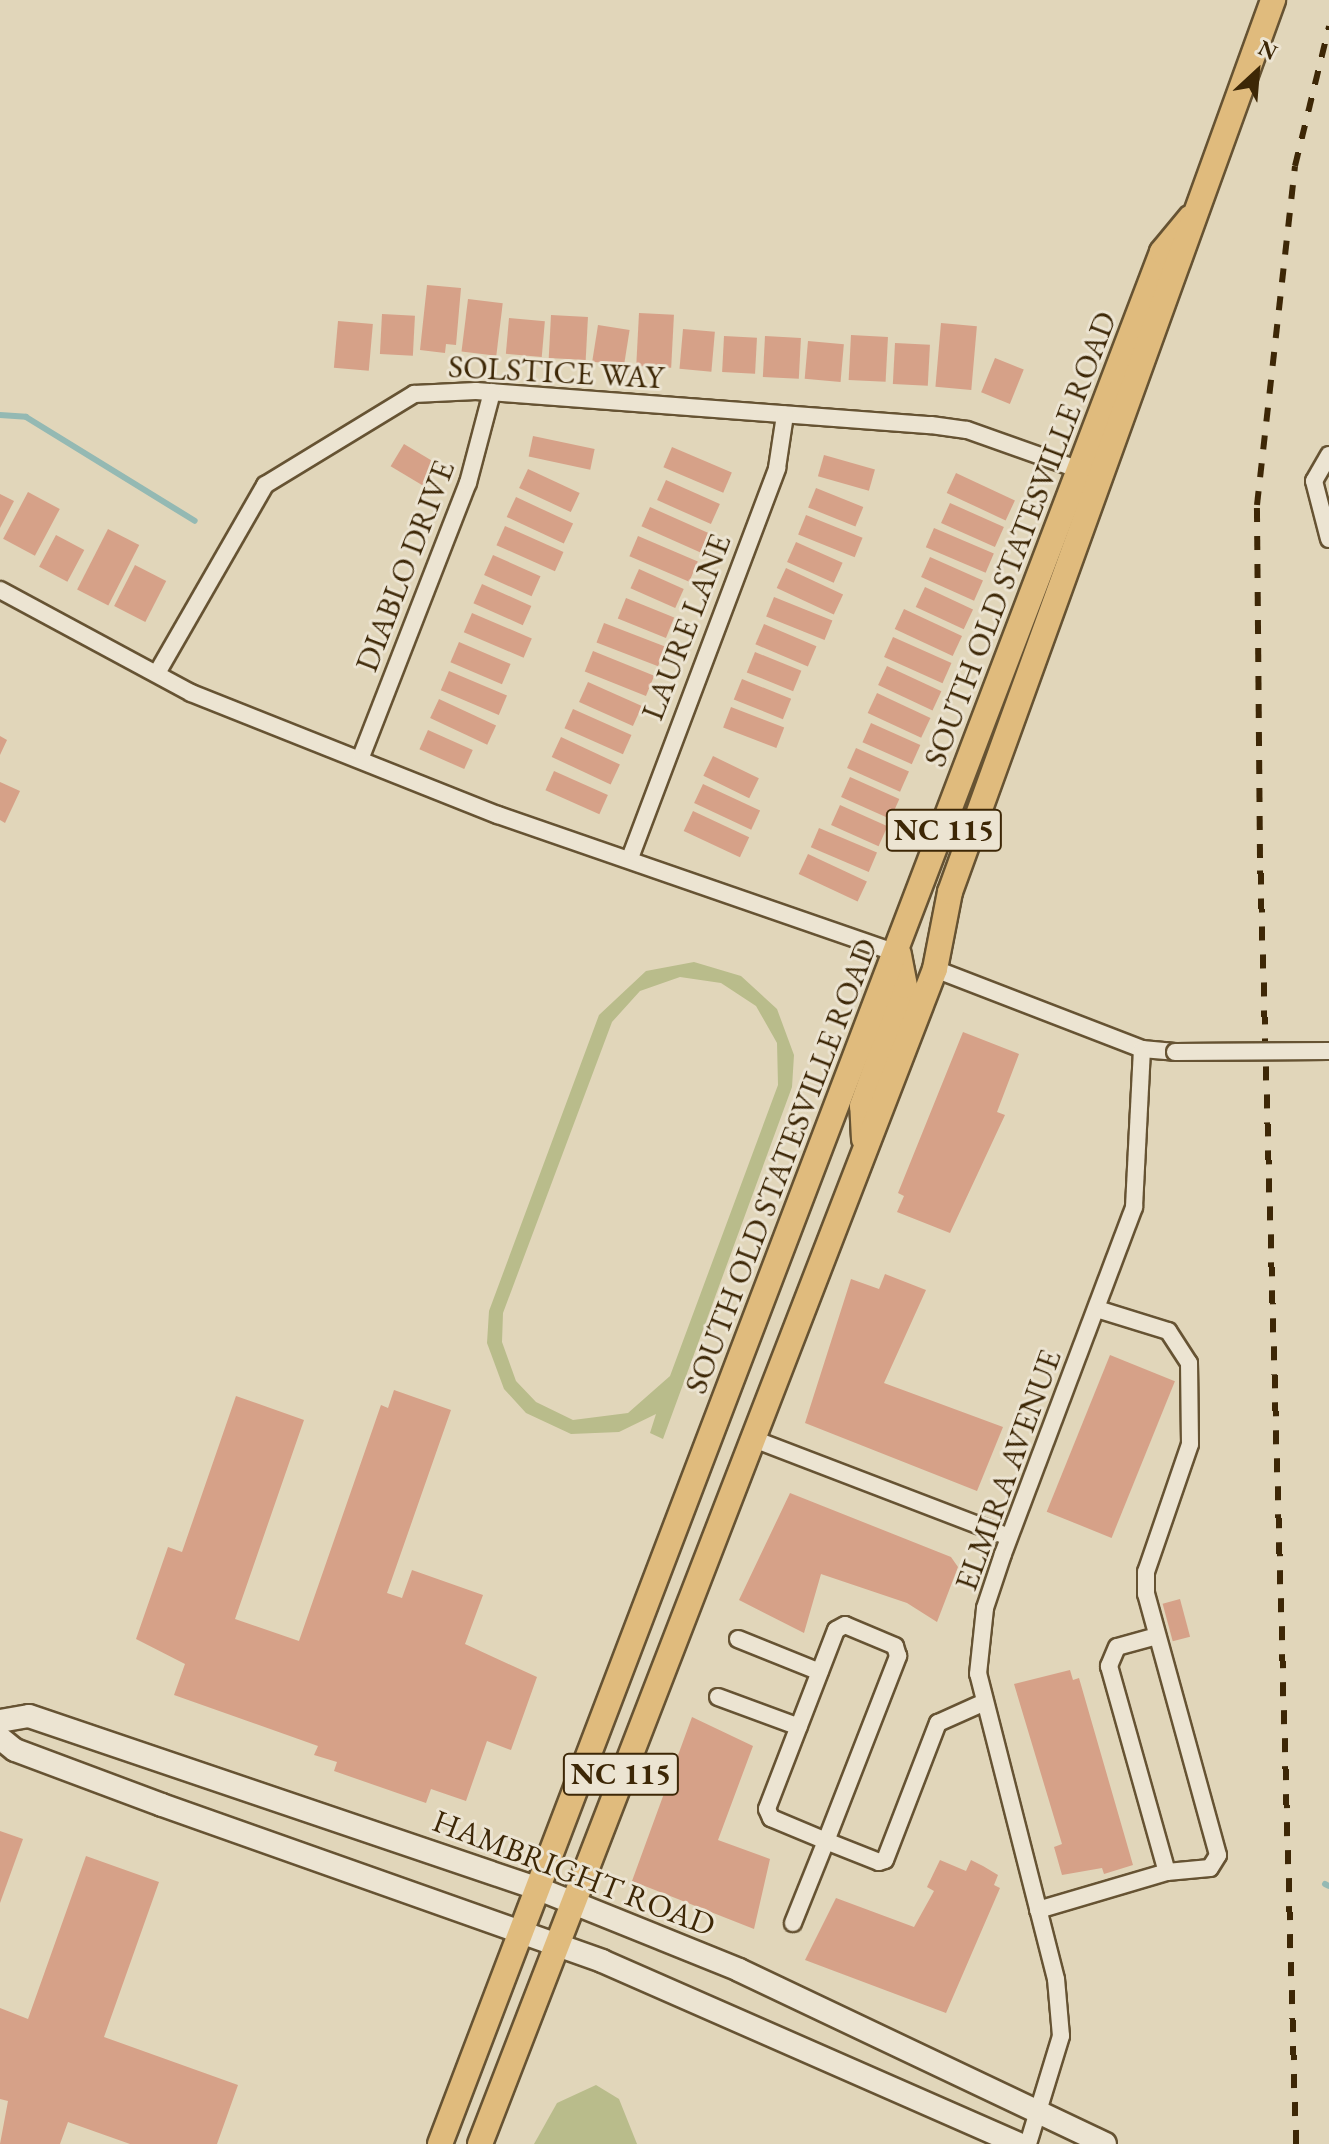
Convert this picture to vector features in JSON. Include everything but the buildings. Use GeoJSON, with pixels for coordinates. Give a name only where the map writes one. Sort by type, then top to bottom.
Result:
{"type":"FeatureCollection","features":[{"type":"Feature","properties":{"kind":"main road","name":"SOUTH OLD STATESVILLE ROAD"},"geometry":{"type":"LineString","coordinates":[[480,2144],[935,969],[950,892],[1184,259],[1190,217],[1273,0]]}},
{"type":"Feature","properties":{"kind":"main road","name":"SOUTH OLD STATESVILLE ROAD"},"geometry":{"type":"LineString","coordinates":[[440,2144],[802,1187],[899,954],[1162,252],[1190,217]]}},
{"type":"Feature","properties":{"kind":"main road"},"geometry":{"type":"LineString","coordinates":[[935,969],[920,944],[968,804],[984,722]]}},
{"type":"Feature","properties":{"kind":"main road"},"geometry":{"type":"LineString","coordinates":[[866,1146],[862,1106],[905,986],[899,954]]}},
{"type":"Feature","properties":{"kind":"main road","name":"HAMBRIGHT ROAD"},"geometry":{"type":"LineString","coordinates":[[0,1721],[29,1716],[539,1889],[739,1970],[1105,2144]]}},
{"type":"Feature","properties":{"kind":"main road"},"geometry":{"type":"LineString","coordinates":[[0,1738],[15,1750],[147,1800],[522,1932],[771,2030],[1018,2144]]}},
{"type":"Feature","properties":{"kind":"street","name":"SOLSTICE WAY"},"geometry":{"type":"LineString","coordinates":[[157,673],[265,485],[295,460],[414,394],[492,392],[967,430],[1080,470]]}},
{"type":"Feature","properties":{"kind":"street","name":"DIABLO DRIVE"},"geometry":{"type":"LineString","coordinates":[[361,757],[468,483],[492,392]]}},
{"type":"Feature","properties":{"kind":"street","name":"LAURE LANE"},"geometry":{"type":"LineString","coordinates":[[630,858],[777,468],[785,415]]}},
{"type":"Feature","properties":{"kind":"street"},"geometry":{"type":"LineString","coordinates":[[1329,455],[1314,481],[1329,539]]}},
{"type":"Feature","properties":{"kind":"street"},"geometry":{"type":"LineString","coordinates":[[0,590],[157,673],[498,815],[630,858],[899,954]]}},
{"type":"Feature","properties":{"kind":"street"},"geometry":{"type":"LineString","coordinates":[[935,969],[1142,1049],[1175,1052],[1329,1051]]}},
{"type":"Feature","properties":{"kind":"street","name":"ELMIRA AVENUE"},"geometry":{"type":"LineString","coordinates":[[1028,2144],[1061,2036],[1038,1910],[978,1674],[985,1608],[1134,1207],[1142,1049]]}},
{"type":"Feature","properties":{"kind":"street"},"geometry":{"type":"LineString","coordinates":[[1038,1910],[1167,1872],[1210,1868],[1218,1855],[1157,1636],[1146,1572],[1190,1444],[1189,1363],[1168,1331],[1097,1309]]}},
{"type":"Feature","properties":{"kind":"street"},"geometry":{"type":"LineString","coordinates":[[751,1438],[1009,1537]]}},
{"type":"Feature","properties":{"kind":"street"},"geometry":{"type":"LineString","coordinates":[[793,1923],[826,1841],[899,1650],[840,1626],[767,1814],[826,1841],[885,1860],[938,1723],[985,1702]]}},
{"type":"Feature","properties":{"kind":"street"},"geometry":{"type":"LineString","coordinates":[[1157,1636],[1117,1647],[1109,1666],[1167,1872]]}},
{"type":"Feature","properties":{"kind":"street"},"geometry":{"type":"LineString","coordinates":[[738,1639],[820,1672]]}},
{"type":"Feature","properties":{"kind":"street"},"geometry":{"type":"LineString","coordinates":[[718,1697],[799,1727]]}},
{"type":"Feature","properties":{"kind":"green space"},"geometry":{"type":"Polygon","coordinates":[[[694,962],[741,976],[777,1009],[794,1055],[792,1087],[663,1439],[650,1433],[656,1414],[619,1432],[571,1434],[526,1413],[504,1389],[487,1343],[489,1311],[599,1015],[646,971],[694,962]],[[680,977],[640,991],[612,1022],[503,1313],[502,1342],[516,1381],[536,1402],[573,1420],[628,1413],[670,1376],[778,1085],[777,1043],[756,1006],[721,983],[680,977]]]}},
{"type":"Feature","properties":{"kind":"green space"},"geometry":{"type":"Polygon","coordinates":[[[596,2085],[619,2099],[637,2144],[534,2144],[557,2103],[596,2085]]]}},
{"type":"Feature","properties":{"kind":"waterway"},"geometry":{"type":"LineString","coordinates":[[0,415],[26,417],[195,521]]}},
{"type":"Feature","properties":{"kind":"waterway"},"geometry":{"type":"LineString","coordinates":[[1325,1884],[1329,1886]]}},
{"type":"Feature","properties":{"kind":"railway"},"geometry":{"type":"LineString","coordinates":[[1296,2144],[1260,858],[1257,505],[1295,166],[1329,26]]}}]}
